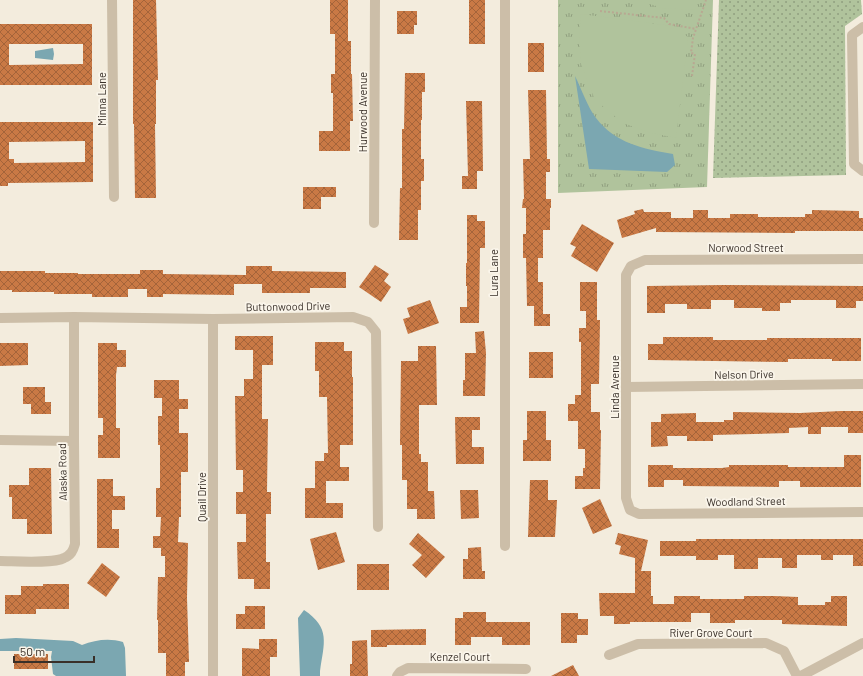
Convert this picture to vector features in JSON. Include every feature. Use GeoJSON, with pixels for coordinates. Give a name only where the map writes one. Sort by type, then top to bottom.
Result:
{"type":"FeatureCollection","features":[{"type":"Feature","properties":{"kind":"street","name":"Minna Lane"},"geometry":{"type":"LineString","coordinates":[[112,0],[114,197]]}},
{"type":"Feature","properties":{"kind":"street","name":"Hurwood Avenue"},"geometry":{"type":"LineString","coordinates":[[374,223],[375,0]]}},
{"type":"Feature","properties":{"kind":"street","name":"Lura Lane"},"geometry":{"type":"LineString","coordinates":[[505,0],[505,546]]}},
{"type":"Feature","properties":{"kind":"street"},"geometry":{"type":"LineString","coordinates":[[863,27],[852,35],[854,164],[863,171]]}},
{"type":"Feature","properties":{"kind":"street","name":"Norwood Street"},"geometry":{"type":"LineString","coordinates":[[631,266],[645,260],[863,259]]}},
{"type":"Feature","properties":{"kind":"street","name":"Linda Avenue"},"geometry":{"type":"LineString","coordinates":[[630,510],[626,498],[626,275],[631,266]]}},
{"type":"Feature","properties":{"kind":"street","name":"Buttonwood Drive"},"geometry":{"type":"LineString","coordinates":[[0,318],[74,317],[213,319],[353,317],[368,322],[376,332],[378,527]]}},
{"type":"Feature","properties":{"kind":"street","name":"Alaska Road"},"geometry":{"type":"LineString","coordinates":[[0,561],[55,561],[64,558],[73,552],[75,544],[74,317]]}},
{"type":"Feature","properties":{"kind":"street","name":"Quail Drive"},"geometry":{"type":"LineString","coordinates":[[213,319],[213,676]]}},
{"type":"Feature","properties":{"kind":"street","name":"Nelson Drive"},"geometry":{"type":"LineString","coordinates":[[626,387],[863,384]]}},
{"type":"Feature","properties":{"kind":"street"},"geometry":{"type":"LineString","coordinates":[[0,440],[74,441]]}},
{"type":"Feature","properties":{"kind":"street","name":"Woodland Street"},"geometry":{"type":"LineString","coordinates":[[630,510],[639,514],[863,512]]}},
{"type":"Feature","properties":{"kind":"street"},"geometry":{"type":"LineString","coordinates":[[802,676],[863,642]]}},
{"type":"Feature","properties":{"kind":"street","name":"River Grove Court"},"geometry":{"type":"LineString","coordinates":[[609,655],[638,644],[766,643],[784,651],[797,676]]}},
{"type":"Feature","properties":{"kind":"street","name":"Kenzel Court"},"geometry":{"type":"LineString","coordinates":[[397,676],[400,672],[408,668],[526,669]]}},
{"type":"Feature","properties":{"kind":"path"},"geometry":{"type":"LineString","coordinates":[[692,76],[695,54],[691,54],[693,38],[706,0]]}},
{"type":"Feature","properties":{"kind":"path"},"geometry":{"type":"LineString","coordinates":[[600,11],[664,18],[669,24],[696,29]]}},
{"type":"Feature","properties":{"kind":"green space"},"geometry":{"type":"Polygon","coordinates":[[[558,0],[713,0],[707,187],[558,193],[558,0]]]}},
{"type":"Feature","properties":{"kind":"green space"},"geometry":{"type":"Polygon","coordinates":[[[638,0],[695,0],[695,10],[662,8],[638,0]]]}},
{"type":"Feature","properties":{"kind":"green space"},"geometry":{"type":"Polygon","coordinates":[[[719,0],[861,0],[862,14],[845,26],[846,175],[713,178],[719,0]]]}},
{"type":"Feature","properties":{"kind":"green space"},"geometry":{"type":"Polygon","coordinates":[[[581,14],[680,27],[688,38],[676,138],[651,133],[623,123],[595,100],[581,64],[579,33],[581,14]]]}},
{"type":"Feature","properties":{"kind":"water"},"geometry":{"type":"Polygon","coordinates":[[[53,48],[53,60],[35,58],[35,51],[53,48]]]}},
{"type":"Feature","properties":{"kind":"water"},"geometry":{"type":"Polygon","coordinates":[[[575,76],[590,109],[604,127],[630,144],[673,154],[675,165],[667,172],[589,169],[575,76]]]}},
{"type":"Feature","properties":{"kind":"water"},"geometry":{"type":"Polygon","coordinates":[[[304,610],[318,623],[324,637],[320,676],[300,676],[298,618],[304,610]]]}},
{"type":"Feature","properties":{"kind":"water"},"geometry":{"type":"Polygon","coordinates":[[[16,638],[73,641],[82,645],[102,640],[123,642],[125,648],[126,676],[56,676],[53,674],[51,657],[52,651],[0,651],[0,639],[16,638]]]}},
{"type":"Feature","properties":{"kind":"building"},"geometry":{"type":"Polygon","coordinates":[[[133,0],[156,0],[158,80],[156,80],[155,124],[156,198],[135,198],[133,124],[133,0]]]}},
{"type":"Feature","properties":{"kind":"building"},"geometry":{"type":"Polygon","coordinates":[[[330,0],[348,0],[348,41],[351,41],[353,121],[350,121],[350,151],[319,151],[319,131],[333,131],[333,93],[331,93],[331,74],[335,74],[335,34],[330,34],[330,0]]]}},
{"type":"Feature","properties":{"kind":"building"},"geometry":{"type":"Polygon","coordinates":[[[469,0],[485,0],[485,44],[469,44],[469,0]]]}},
{"type":"Feature","properties":{"kind":"building"},"geometry":{"type":"Polygon","coordinates":[[[397,11],[417,11],[417,25],[414,25],[414,34],[397,34],[397,11]]]}},
{"type":"Feature","properties":{"kind":"building"},"geometry":{"type":"Polygon","coordinates":[[[0,24],[92,24],[92,85],[0,85],[0,24]],[[9,44],[9,65],[83,64],[83,44],[9,44]]]}},
{"type":"Feature","properties":{"kind":"building"},"geometry":{"type":"Polygon","coordinates":[[[528,43],[544,43],[544,72],[528,72],[528,43]]]}},
{"type":"Feature","properties":{"kind":"building"},"geometry":{"type":"Polygon","coordinates":[[[405,73],[425,73],[425,92],[422,92],[421,120],[421,159],[424,159],[424,181],[421,181],[421,210],[418,210],[418,240],[399,240],[405,73]]]}},
{"type":"Feature","properties":{"kind":"building"},"geometry":{"type":"Polygon","coordinates":[[[528,90],[546,90],[547,159],[550,159],[550,172],[546,172],[546,199],[551,199],[551,208],[550,230],[543,230],[543,258],[538,258],[538,282],[543,282],[543,314],[550,314],[550,326],[534,326],[534,306],[527,306],[526,258],[523,258],[523,234],[526,234],[526,208],[522,208],[524,199],[523,159],[530,159],[528,90]]]}},
{"type":"Feature","properties":{"kind":"building"},"geometry":{"type":"Polygon","coordinates":[[[466,101],[482,101],[483,171],[477,171],[477,189],[462,189],[462,176],[468,176],[466,101]]]}},
{"type":"Feature","properties":{"kind":"building"},"geometry":{"type":"Polygon","coordinates":[[[0,122],[93,122],[93,182],[8,183],[8,186],[0,186],[0,122]],[[85,141],[9,142],[9,159],[14,159],[14,163],[85,162],[85,141]]]}},
{"type":"Feature","properties":{"kind":"building"},"geometry":{"type":"Polygon","coordinates":[[[303,187],[336,187],[336,197],[321,197],[321,209],[303,209],[303,187]]]}},
{"type":"Feature","properties":{"kind":"building"},"geometry":{"type":"Polygon","coordinates":[[[643,209],[644,212],[671,212],[671,218],[693,218],[693,210],[708,210],[708,218],[730,218],[730,214],[758,214],[758,217],[805,217],[805,214],[812,214],[812,210],[859,211],[859,218],[863,218],[863,231],[795,231],[795,233],[656,232],[656,228],[622,238],[617,220],[635,214],[634,211],[643,209]]]}},
{"type":"Feature","properties":{"kind":"building"},"geometry":{"type":"Polygon","coordinates":[[[467,215],[477,215],[477,221],[485,221],[485,248],[480,248],[479,323],[460,323],[460,307],[467,307],[467,215]]]}},
{"type":"Feature","properties":{"kind":"building"},"geometry":{"type":"Polygon","coordinates":[[[582,224],[614,243],[597,272],[571,256],[576,247],[570,244],[582,224]]]}},
{"type":"Feature","properties":{"kind":"building"},"geometry":{"type":"Polygon","coordinates":[[[375,265],[389,274],[384,281],[391,287],[381,302],[359,287],[375,265]]]}},
{"type":"Feature","properties":{"kind":"building"},"geometry":{"type":"Polygon","coordinates":[[[246,266],[272,266],[272,271],[346,272],[346,288],[310,288],[310,293],[262,293],[262,284],[234,284],[234,295],[163,294],[163,297],[147,297],[147,289],[128,289],[128,297],[92,297],[92,294],[54,294],[54,292],[12,292],[12,290],[0,290],[0,271],[45,271],[45,273],[78,274],[140,274],[140,270],[163,270],[163,274],[246,275],[246,266]]]}},
{"type":"Feature","properties":{"kind":"building"},"geometry":{"type":"Polygon","coordinates":[[[580,282],[597,282],[597,320],[600,320],[599,384],[591,384],[591,412],[600,412],[600,489],[575,489],[575,476],[583,476],[583,468],[585,468],[585,449],[578,449],[578,421],[568,421],[568,404],[575,404],[575,395],[581,395],[581,342],[579,342],[579,328],[586,328],[586,311],[580,311],[580,282]]]}},
{"type":"Feature","properties":{"kind":"building"},"geometry":{"type":"Polygon","coordinates":[[[647,286],[863,286],[863,301],[856,301],[856,308],[836,308],[836,300],[791,300],[791,303],[780,303],[780,311],[762,311],[762,308],[734,308],[734,300],[711,300],[711,309],[687,309],[687,304],[665,304],[665,313],[647,313],[647,286]]]}},
{"type":"Feature","properties":{"kind":"building"},"geometry":{"type":"Polygon","coordinates":[[[430,300],[439,323],[408,334],[403,319],[410,317],[407,308],[430,300]]]}},
{"type":"Feature","properties":{"kind":"building"},"geometry":{"type":"Polygon","coordinates":[[[484,331],[486,353],[485,396],[463,396],[463,380],[465,380],[465,353],[476,353],[475,332],[484,331]]]}},
{"type":"Feature","properties":{"kind":"building"},"geometry":{"type":"Polygon","coordinates":[[[235,336],[273,336],[273,365],[262,365],[262,419],[268,419],[267,492],[271,492],[271,514],[266,514],[266,562],[270,562],[270,589],[254,589],[254,579],[238,579],[237,542],[246,542],[246,514],[236,514],[236,492],[243,492],[243,470],[236,470],[235,396],[244,396],[244,379],[253,379],[253,350],[235,350],[235,336]]]}},
{"type":"Feature","properties":{"kind":"building"},"geometry":{"type":"Polygon","coordinates":[[[663,337],[713,337],[713,340],[767,340],[767,338],[861,338],[861,361],[832,361],[832,359],[788,359],[788,362],[648,360],[648,344],[663,344],[663,337]]]}},
{"type":"Feature","properties":{"kind":"building"},"geometry":{"type":"Polygon","coordinates":[[[315,342],[344,342],[344,351],[352,351],[353,445],[340,445],[340,467],[349,467],[349,481],[326,481],[326,503],[343,503],[343,518],[305,518],[305,488],[315,488],[315,461],[324,461],[324,453],[328,453],[327,397],[319,397],[319,371],[315,371],[315,342]]]}},
{"type":"Feature","properties":{"kind":"building"},"geometry":{"type":"Polygon","coordinates":[[[0,343],[28,343],[28,365],[0,366],[0,343]]]}},
{"type":"Feature","properties":{"kind":"building"},"geometry":{"type":"Polygon","coordinates":[[[98,343],[117,343],[117,350],[126,350],[126,367],[117,367],[116,375],[116,428],[120,428],[120,458],[98,458],[98,435],[103,435],[103,418],[98,418],[98,343]]]}},
{"type":"Feature","properties":{"kind":"building"},"geometry":{"type":"Polygon","coordinates":[[[418,346],[436,346],[437,405],[419,405],[419,454],[421,454],[421,462],[428,462],[428,491],[434,491],[435,519],[417,519],[417,509],[407,509],[407,480],[402,480],[402,445],[400,445],[401,361],[418,361],[418,346]]]}},
{"type":"Feature","properties":{"kind":"building"},"geometry":{"type":"Polygon","coordinates":[[[529,352],[553,352],[553,378],[529,378],[529,352]]]}},
{"type":"Feature","properties":{"kind":"building"},"geometry":{"type":"Polygon","coordinates":[[[154,380],[179,380],[179,399],[188,399],[188,409],[179,409],[179,433],[188,433],[188,472],[181,472],[181,517],[179,517],[178,542],[188,543],[187,598],[189,662],[185,662],[185,676],[166,676],[166,653],[158,653],[158,577],[165,577],[165,556],[161,556],[161,548],[153,548],[153,536],[160,536],[161,517],[156,517],[156,488],[160,488],[158,416],[162,416],[162,398],[154,398],[154,380]]]}},
{"type":"Feature","properties":{"kind":"building"},"geometry":{"type":"Polygon","coordinates":[[[23,387],[45,387],[45,402],[51,402],[51,414],[31,414],[31,404],[23,404],[23,387]]]}},
{"type":"Feature","properties":{"kind":"building"},"geometry":{"type":"Polygon","coordinates":[[[527,411],[546,411],[546,440],[551,440],[551,461],[523,461],[523,440],[527,440],[527,411]]]}},
{"type":"Feature","properties":{"kind":"building"},"geometry":{"type":"Polygon","coordinates":[[[863,411],[863,433],[848,433],[848,427],[821,427],[821,434],[808,434],[808,427],[789,428],[789,433],[713,435],[713,441],[687,441],[687,436],[667,436],[668,446],[651,447],[651,422],[661,422],[661,414],[696,413],[696,422],[724,422],[724,420],[733,420],[733,412],[800,413],[863,411]]]}},
{"type":"Feature","properties":{"kind":"building"},"geometry":{"type":"Polygon","coordinates":[[[455,417],[480,417],[480,430],[472,430],[472,447],[484,447],[484,464],[456,464],[455,417]]]}},
{"type":"Feature","properties":{"kind":"building"},"geometry":{"type":"Polygon","coordinates":[[[844,455],[861,455],[861,487],[800,487],[800,481],[779,481],[779,487],[683,486],[683,480],[664,480],[664,487],[648,487],[648,465],[673,465],[673,468],[722,468],[729,467],[729,465],[844,467],[844,455]]]}},
{"type":"Feature","properties":{"kind":"building"},"geometry":{"type":"Polygon","coordinates":[[[29,468],[51,468],[52,534],[27,534],[27,519],[12,519],[12,497],[9,497],[9,485],[29,485],[29,468]]]}},
{"type":"Feature","properties":{"kind":"building"},"geometry":{"type":"Polygon","coordinates":[[[97,479],[113,479],[113,496],[125,496],[125,510],[112,510],[112,529],[119,529],[119,548],[97,548],[97,479]]]}},
{"type":"Feature","properties":{"kind":"building"},"geometry":{"type":"Polygon","coordinates":[[[530,480],[548,480],[548,500],[557,500],[555,537],[528,537],[530,480]]]}},
{"type":"Feature","properties":{"kind":"building"},"geometry":{"type":"Polygon","coordinates":[[[460,490],[478,490],[479,518],[461,519],[460,490]]]}},
{"type":"Feature","properties":{"kind":"building"},"geometry":{"type":"Polygon","coordinates":[[[600,499],[612,526],[593,534],[582,508],[600,499]]]}},
{"type":"Feature","properties":{"kind":"building"},"geometry":{"type":"Polygon","coordinates":[[[336,532],[345,562],[318,570],[310,539],[336,532]]]}},
{"type":"Feature","properties":{"kind":"building"},"geometry":{"type":"Polygon","coordinates":[[[418,533],[445,557],[426,578],[412,565],[422,555],[409,544],[418,533]]]}},
{"type":"Feature","properties":{"kind":"building"},"geometry":{"type":"Polygon","coordinates":[[[618,533],[648,540],[641,571],[651,571],[651,596],[653,596],[653,604],[674,604],[674,596],[700,596],[700,599],[744,599],[744,596],[774,596],[798,597],[798,605],[825,605],[825,602],[831,602],[831,596],[847,596],[847,626],[782,624],[782,620],[735,620],[735,623],[710,623],[710,613],[691,613],[691,622],[630,622],[630,624],[614,624],[614,616],[600,616],[599,593],[635,593],[635,558],[619,554],[621,546],[615,544],[618,533]]]}},
{"type":"Feature","properties":{"kind":"building"},"geometry":{"type":"Polygon","coordinates":[[[696,539],[863,539],[863,566],[853,566],[853,555],[833,555],[833,560],[821,560],[821,555],[797,555],[797,568],[782,568],[782,558],[758,558],[758,569],[734,569],[734,555],[718,555],[718,560],[696,560],[696,556],[660,556],[660,541],[696,541],[696,539]]]}},
{"type":"Feature","properties":{"kind":"building"},"geometry":{"type":"Polygon","coordinates":[[[481,547],[482,571],[485,571],[485,579],[463,579],[463,559],[468,559],[468,548],[481,547]]]}},
{"type":"Feature","properties":{"kind":"building"},"geometry":{"type":"Polygon","coordinates":[[[102,563],[120,577],[106,597],[87,583],[102,563]]]}},
{"type":"Feature","properties":{"kind":"building"},"geometry":{"type":"Polygon","coordinates":[[[357,564],[389,564],[389,590],[357,590],[357,564]]]}},
{"type":"Feature","properties":{"kind":"building"},"geometry":{"type":"Polygon","coordinates":[[[43,584],[69,584],[69,609],[36,609],[36,614],[5,614],[5,595],[21,595],[21,586],[43,586],[43,584]]]}},
{"type":"Feature","properties":{"kind":"building"},"geometry":{"type":"Polygon","coordinates":[[[245,606],[265,606],[265,629],[236,629],[236,614],[245,614],[245,606]]]}},
{"type":"Feature","properties":{"kind":"building"},"geometry":{"type":"Polygon","coordinates":[[[463,612],[486,612],[486,622],[530,622],[530,645],[502,645],[502,637],[471,637],[471,645],[455,645],[455,618],[463,618],[463,612]]]}},
{"type":"Feature","properties":{"kind":"building"},"geometry":{"type":"Polygon","coordinates":[[[561,613],[578,613],[578,619],[588,619],[588,635],[577,635],[577,643],[561,643],[561,613]]]}},
{"type":"Feature","properties":{"kind":"building"},"geometry":{"type":"Polygon","coordinates":[[[426,629],[426,645],[387,645],[387,647],[371,647],[371,630],[426,629]]]}},
{"type":"Feature","properties":{"kind":"building"},"geometry":{"type":"Polygon","coordinates":[[[259,639],[277,639],[277,657],[270,657],[270,676],[242,676],[242,648],[259,649],[259,639]]]}},
{"type":"Feature","properties":{"kind":"building"},"geometry":{"type":"Polygon","coordinates":[[[367,640],[368,676],[350,676],[350,664],[352,664],[352,641],[367,640]]]}},
{"type":"Feature","properties":{"kind":"building"},"geometry":{"type":"Polygon","coordinates":[[[14,654],[48,654],[48,669],[14,669],[14,654]]]}},
{"type":"Feature","properties":{"kind":"building"},"geometry":{"type":"Polygon","coordinates":[[[573,665],[579,676],[551,676],[573,665]]]}}]}
